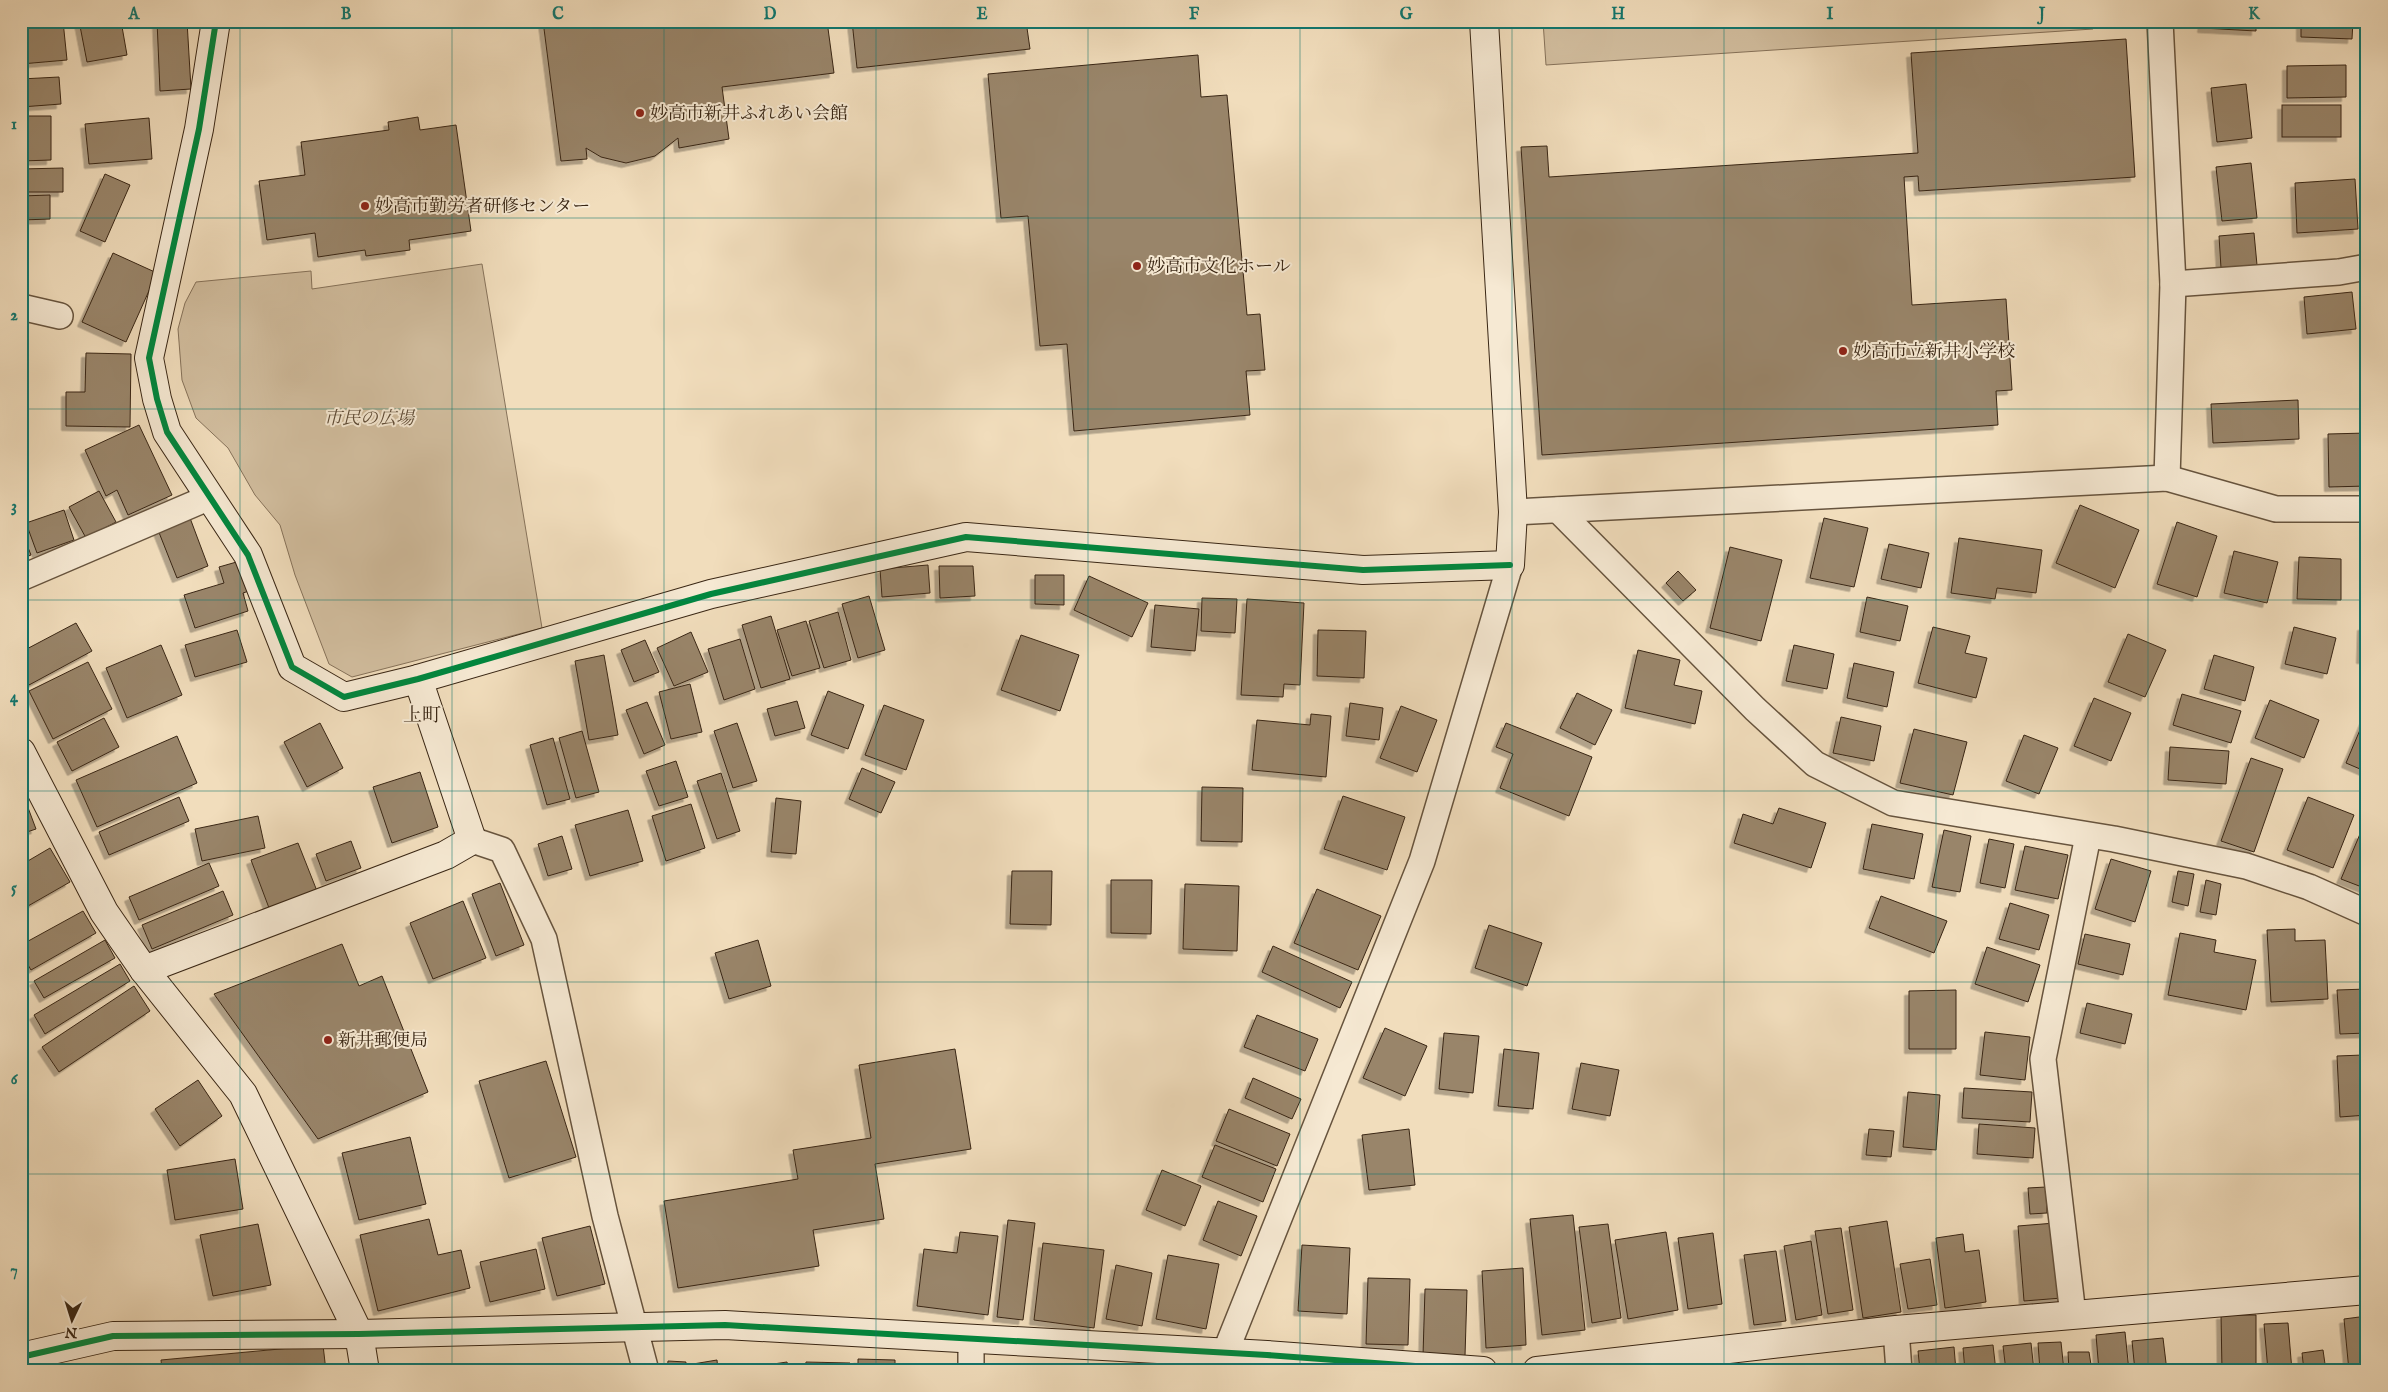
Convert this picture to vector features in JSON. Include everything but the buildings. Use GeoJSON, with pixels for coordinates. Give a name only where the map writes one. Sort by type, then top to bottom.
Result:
{"type":"FeatureCollection","features":[{"type":"Feature","properties":{"kind":"street"},"geometry":{"type":"LineString","coordinates":[[216,21],[199,129],[149,358],[157,399],[167,432],[248,555],[292,667],[344,697],[418,679],[711,594],[966,537],[1363,570],[1510,565]]}},
{"type":"Feature","properties":{"kind":"street"},"geometry":{"type":"LineString","coordinates":[[1225,1353],[1422,861],[1510,565],[1513,512],[1484,21]]}},
{"type":"Feature","properties":{"kind":"street"},"geometry":{"type":"LineString","coordinates":[[2160,21],[2173,284],[2167,478]]}},
{"type":"Feature","properties":{"kind":"street"},"geometry":{"type":"LineString","coordinates":[[2173,284],[2339,272],[2367,267]]}},
{"type":"Feature","properties":{"kind":"street"},"geometry":{"type":"LineString","coordinates":[[21,307],[60,316]]}},
{"type":"Feature","properties":{"kind":"street"},"geometry":{"type":"LineString","coordinates":[[1513,512],[2167,478],[2276,509],[2367,509]]}},
{"type":"Feature","properties":{"kind":"street"},"geometry":{"type":"LineString","coordinates":[[21,578],[210,497]]}},
{"type":"Feature","properties":{"kind":"street"},"geometry":{"type":"LineString","coordinates":[[1558,510],[1755,709],[1815,764],[1893,803],[2088,836],[2246,866],[2309,887],[2367,914]]}},
{"type":"Feature","properties":{"kind":"street"},"geometry":{"type":"LineString","coordinates":[[418,679],[472,840]]}},
{"type":"Feature","properties":{"kind":"street"},"geometry":{"type":"LineString","coordinates":[[21,752],[104,912],[144,970],[244,1094],[359,1334],[365,1371]]}},
{"type":"Feature","properties":{"kind":"street"},"geometry":{"type":"LineString","coordinates":[[2073,1315],[2043,1059],[2088,836]]}},
{"type":"Feature","properties":{"kind":"street"},"geometry":{"type":"LineString","coordinates":[[144,970],[446,855],[472,840],[502,850],[544,939],[605,1216],[646,1371]]}},
{"type":"Feature","properties":{"kind":"street"},"geometry":{"type":"LineString","coordinates":[[1537,1371],[1896,1330],[2367,1290]]}},
{"type":"Feature","properties":{"kind":"street"},"geometry":{"type":"LineString","coordinates":[[21,1357],[113,1336],[359,1334],[726,1325],[1225,1353],[1267,1363],[1483,1371]]}},
{"type":"Feature","properties":{"kind":"street"},"geometry":{"type":"LineString","coordinates":[[1896,1330],[1898,1371]]}},
{"type":"Feature","properties":{"kind":"street"},"geometry":{"type":"LineString","coordinates":[[971,1339],[971,1371]]}},
{"type":"Feature","properties":{"kind":"green space"},"geometry":{"type":"Polygon","coordinates":[[[1543,21],[2092,21],[2093,29],[1546,65],[1543,21]]]}},
{"type":"Feature","properties":{"kind":"green space","name":"市民の広場"},"geometry":{"type":"Polygon","coordinates":[[[482,264],[542,628],[352,677],[329,664],[295,575],[280,525],[255,495],[228,448],[196,418],[182,380],[178,329],[185,303],[196,282],[311,271],[312,289],[482,264]]]}},
{"type":"Feature","properties":{"kind":"cycle path"},"geometry":{"type":"LineString","coordinates":[[216,21],[199,129],[149,358],[157,399],[167,432],[248,555],[292,667],[344,697],[418,679],[711,594],[966,537],[1363,570],[1510,565]]}},
{"type":"Feature","properties":{"kind":"cycle path"},"geometry":{"type":"LineString","coordinates":[[21,1357],[113,1336],[359,1334],[725,1325],[1267,1355],[1483,1371]]}},
{"type":"Feature","properties":{"kind":"place","name":"妙高市新井ふれあい会館"},"geometry":{"type":"Point","coordinates":[640,113]}},
{"type":"Feature","properties":{"kind":"place","name":"妙高市勤労者研修センター"},"geometry":{"type":"Point","coordinates":[365,206]}},
{"type":"Feature","properties":{"kind":"place","name":"妙高市文化ホール"},"geometry":{"type":"Point","coordinates":[1137,266]}},
{"type":"Feature","properties":{"kind":"place","name":"妙高市立新井小学校"},"geometry":{"type":"Point","coordinates":[1843,351]}},
{"type":"Feature","properties":{"kind":"place","name":"新井郵便局"},"geometry":{"type":"Point","coordinates":[328,1040]}},
{"type":"Feature","properties":{"kind":"district","name":"上町"},"geometry":{"type":"Point","coordinates":[422,714]}}]}
